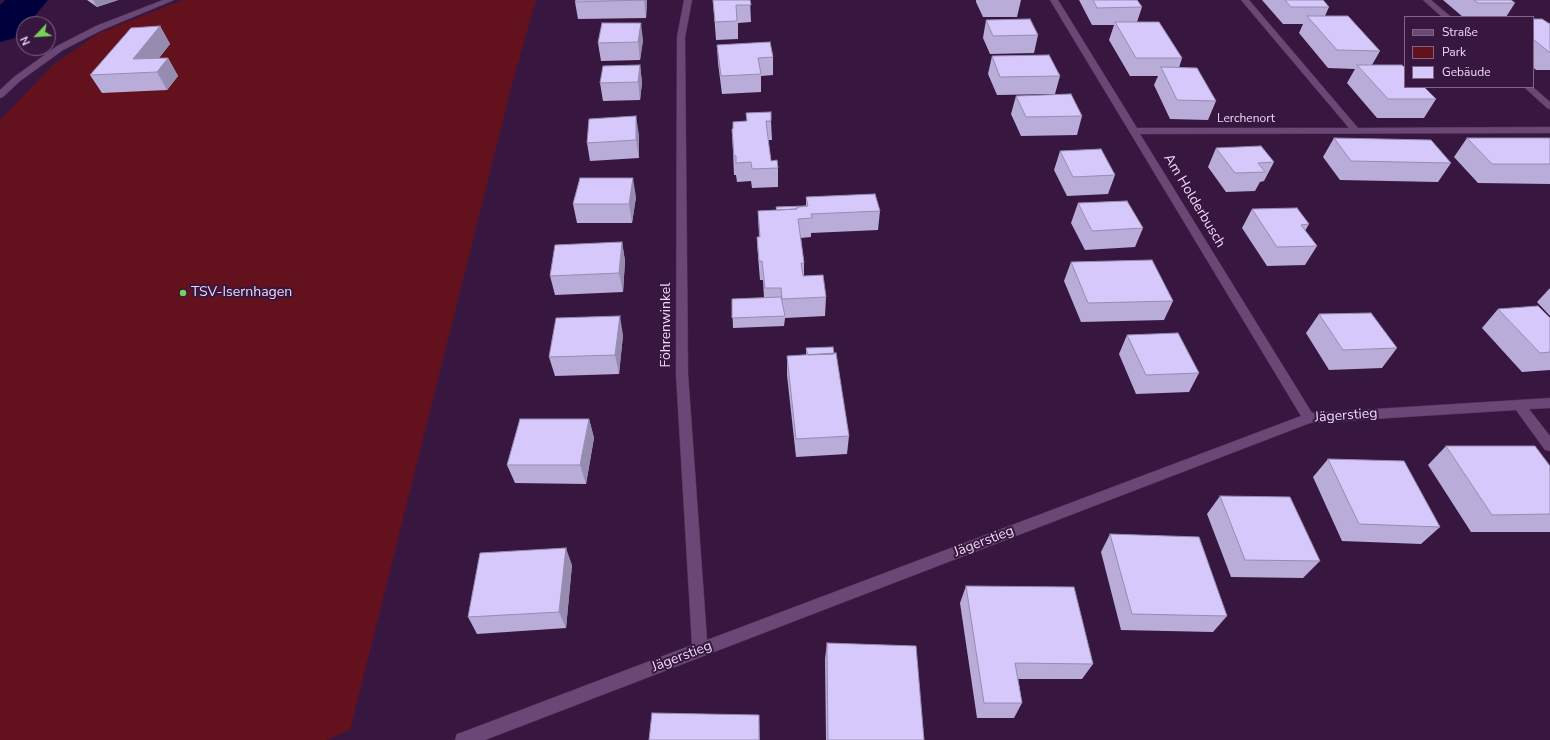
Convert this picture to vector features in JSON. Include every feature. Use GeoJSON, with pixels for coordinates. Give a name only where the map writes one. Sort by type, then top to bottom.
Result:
{"type":"FeatureCollection","features":[{"type":"Feature","properties":{"kind":"street"},"geometry":{"type":"LineString","coordinates":[[0,95],[18,79],[60,48],[99,28],[170,0]]}},
{"type":"Feature","properties":{"kind":"street","name":"Föhrenwinkel"},"geometry":{"type":"LineString","coordinates":[[688,0],[681,37],[682,374],[700,650]]}},
{"type":"Feature","properties":{"kind":"street","name":"Am Holderbusch"},"geometry":{"type":"LineString","coordinates":[[1054,0],[1309,418]]}},
{"type":"Feature","properties":{"kind":"street"},"geometry":{"type":"LineString","coordinates":[[1245,0],[1356,131]]}},
{"type":"Feature","properties":{"kind":"street"},"geometry":{"type":"LineString","coordinates":[[1427,0],[1446,16]]}},
{"type":"Feature","properties":{"kind":"street"},"geometry":{"type":"LineString","coordinates":[[1529,88],[1550,106]]}},
{"type":"Feature","properties":{"kind":"street","name":"Lerchenort"},"geometry":{"type":"LineString","coordinates":[[1135,131],[1550,130]]}},
{"type":"Feature","properties":{"kind":"street","name":"Jägerstieg"},"geometry":{"type":"LineString","coordinates":[[463,740],[1309,418],[1550,403]]}},
{"type":"Feature","properties":{"kind":"street"},"geometry":{"type":"LineString","coordinates":[[1519,405],[1550,446]]}},
{"type":"Feature","properties":{"kind":"green space","name":"TSV-Isernhagen"},"geometry":{"type":"Polygon","coordinates":[[[183,0],[536,0],[512,84],[350,730],[326,740],[0,740],[0,120],[53,65],[99,33],[183,0]]]}},
{"type":"Feature","properties":{"kind":"building"},"geometry":{"type":"Polygon","coordinates":[[[576,0],[644,0],[575,2],[576,0]]]}},
{"type":"Feature","properties":{"kind":"building"},"geometry":{"type":"Polygon","coordinates":[[[713,0],[750,0],[751,5],[736,5],[737,21],[715,22],[713,0]]]}},
{"type":"Feature","properties":{"kind":"building"},"geometry":{"type":"Polygon","coordinates":[[[1093,0],[1137,0],[1142,7],[1097,8],[1093,0]]]}},
{"type":"Feature","properties":{"kind":"building"},"geometry":{"type":"Polygon","coordinates":[[[1285,0],[1323,0],[1329,7],[1291,7],[1285,0]]]}},
{"type":"Feature","properties":{"kind":"building"},"geometry":{"type":"Polygon","coordinates":[[[1474,0],[1511,0],[1515,3],[1478,3],[1474,0]]]}},
{"type":"Feature","properties":{"kind":"building"},"geometry":{"type":"Polygon","coordinates":[[[1307,16],[1348,16],[1380,51],[1337,50],[1307,16]]]}},
{"type":"Feature","properties":{"kind":"building"},"geometry":{"type":"Polygon","coordinates":[[[1030,19],[1038,35],[993,36],[986,20],[1030,19]]]}},
{"type":"Feature","properties":{"kind":"building"},"geometry":{"type":"Polygon","coordinates":[[[1534,19],[1542,19],[1550,24],[1549,52],[1534,40],[1534,19]]]}},
{"type":"Feature","properties":{"kind":"building"},"geometry":{"type":"Polygon","coordinates":[[[1115,22],[1159,22],[1182,58],[1136,58],[1115,22]]]}},
{"type":"Feature","properties":{"kind":"building"},"geometry":{"type":"Polygon","coordinates":[[[602,23],[641,23],[638,42],[598,43],[602,23]]]}},
{"type":"Feature","properties":{"kind":"building"},"geometry":{"type":"Polygon","coordinates":[[[160,26],[133,59],[168,58],[157,72],[90,75],[131,28],[160,26]]]}},
{"type":"Feature","properties":{"kind":"building"},"geometry":{"type":"Polygon","coordinates":[[[770,42],[773,57],[758,58],[761,74],[721,76],[717,45],[770,42]]]}},
{"type":"Feature","properties":{"kind":"building"},"geometry":{"type":"Polygon","coordinates":[[[1049,55],[1060,76],[1000,77],[992,56],[1049,55]]]}},
{"type":"Feature","properties":{"kind":"building"},"geometry":{"type":"Polygon","coordinates":[[[640,65],[638,82],[600,83],[603,66],[640,65]]]}},
{"type":"Feature","properties":{"kind":"building"},"geometry":{"type":"Polygon","coordinates":[[[1357,65],[1402,65],[1404,67],[1404,88],[1425,88],[1436,99],[1388,99],[1357,65]]]}},
{"type":"Feature","properties":{"kind":"building"},"geometry":{"type":"Polygon","coordinates":[[[1161,67],[1197,68],[1216,101],[1177,100],[1161,67]]]}},
{"type":"Feature","properties":{"kind":"building"},"geometry":{"type":"Polygon","coordinates":[[[1071,94],[1082,116],[1026,117],[1016,96],[1071,94]]]}},
{"type":"Feature","properties":{"kind":"building"},"geometry":{"type":"Polygon","coordinates":[[[771,112],[771,121],[766,121],[769,146],[771,161],[777,160],[778,168],[752,169],[751,162],[736,163],[732,129],[733,122],[747,121],[746,113],[771,112]]]}},
{"type":"Feature","properties":{"kind":"building"},"geometry":{"type":"Polygon","coordinates":[[[636,116],[636,140],[587,143],[589,119],[636,116]]]}},
{"type":"Feature","properties":{"kind":"building"},"geometry":{"type":"Polygon","coordinates":[[[1334,138],[1431,140],[1451,163],[1351,161],[1334,138]]]}},
{"type":"Feature","properties":{"kind":"building"},"geometry":{"type":"Polygon","coordinates":[[[1467,138],[1550,138],[1550,164],[1492,164],[1467,138]]]}},
{"type":"Feature","properties":{"kind":"building"},"geometry":{"type":"Polygon","coordinates":[[[1261,146],[1274,162],[1258,163],[1265,172],[1235,173],[1216,148],[1261,146]]]}},
{"type":"Feature","properties":{"kind":"building"},"geometry":{"type":"Polygon","coordinates":[[[1101,149],[1115,175],[1073,177],[1060,151],[1101,149]]]}},
{"type":"Feature","properties":{"kind":"building"},"geometry":{"type":"Polygon","coordinates":[[[580,178],[633,178],[629,204],[573,204],[580,178]]]}},
{"type":"Feature","properties":{"kind":"building"},"geometry":{"type":"Polygon","coordinates":[[[875,194],[880,211],[811,214],[812,218],[798,219],[804,263],[801,263],[803,276],[823,275],[826,297],[782,299],[781,288],[765,288],[762,261],[759,261],[757,237],[760,237],[758,211],[797,209],[797,207],[808,206],[806,197],[875,194]]]}},
{"type":"Feature","properties":{"kind":"building"},"geometry":{"type":"Polygon","coordinates":[[[1127,201],[1143,228],[1092,231],[1078,203],[1127,201]]]}},
{"type":"Feature","properties":{"kind":"building"},"geometry":{"type":"Polygon","coordinates":[[[806,206],[797,207],[797,209],[777,210],[776,207],[806,206]]]}},
{"type":"Feature","properties":{"kind":"building"},"geometry":{"type":"Polygon","coordinates":[[[1297,208],[1309,224],[1301,225],[1317,246],[1277,247],[1252,209],[1297,208]]]}},
{"type":"Feature","properties":{"kind":"building"},"geometry":{"type":"Polygon","coordinates":[[[622,242],[619,273],[550,276],[555,245],[622,242]]]}},
{"type":"Feature","properties":{"kind":"building"},"geometry":{"type":"Polygon","coordinates":[[[1152,260],[1173,301],[1088,303],[1071,262],[1152,260]]]}},
{"type":"Feature","properties":{"kind":"building"},"geometry":{"type":"Polygon","coordinates":[[[781,297],[785,316],[732,318],[732,299],[781,297]]]}},
{"type":"Feature","properties":{"kind":"building"},"geometry":{"type":"Polygon","coordinates":[[[1538,306],[1550,318],[1550,352],[1540,353],[1498,309],[1538,306]]]}},
{"type":"Feature","properties":{"kind":"building"},"geometry":{"type":"Polygon","coordinates":[[[1371,313],[1397,348],[1343,350],[1319,314],[1371,313]]]}},
{"type":"Feature","properties":{"kind":"building"},"geometry":{"type":"Polygon","coordinates":[[[620,316],[615,355],[549,357],[556,318],[620,316]]]}},
{"type":"Feature","properties":{"kind":"building"},"geometry":{"type":"Polygon","coordinates":[[[1178,333],[1199,373],[1146,375],[1127,335],[1178,333]]]}},
{"type":"Feature","properties":{"kind":"building"},"geometry":{"type":"Polygon","coordinates":[[[833,347],[834,354],[808,355],[806,348],[833,347]]]}},
{"type":"Feature","properties":{"kind":"building"},"geometry":{"type":"Polygon","coordinates":[[[836,353],[849,436],[796,439],[787,356],[836,353]]]}},
{"type":"Feature","properties":{"kind":"building"},"geometry":{"type":"Polygon","coordinates":[[[520,419],[589,419],[580,465],[507,465],[520,419]]]}},
{"type":"Feature","properties":{"kind":"building"},"geometry":{"type":"Polygon","coordinates":[[[1446,446],[1535,446],[1550,466],[1550,514],[1492,515],[1446,446]]]}},
{"type":"Feature","properties":{"kind":"building"},"geometry":{"type":"Polygon","coordinates":[[[1328,459],[1404,461],[1440,527],[1359,524],[1328,459]]]}},
{"type":"Feature","properties":{"kind":"building"},"geometry":{"type":"Polygon","coordinates":[[[1220,496],[1290,497],[1320,561],[1245,560],[1220,496]]]}},
{"type":"Feature","properties":{"kind":"building"},"geometry":{"type":"Polygon","coordinates":[[[1110,534],[1199,537],[1227,616],[1132,614],[1110,534]]]}},
{"type":"Feature","properties":{"kind":"building"},"geometry":{"type":"Polygon","coordinates":[[[566,548],[559,612],[468,617],[480,553],[566,548]]]}},
{"type":"Feature","properties":{"kind":"building"},"geometry":{"type":"Polygon","coordinates":[[[966,586],[1074,587],[1093,664],[1015,663],[1022,703],[984,703],[966,586]]]}},
{"type":"Feature","properties":{"kind":"building"},"geometry":{"type":"Polygon","coordinates":[[[827,643],[916,646],[924,740],[828,740],[827,643]]]}},
{"type":"Feature","properties":{"kind":"building"},"geometry":{"type":"Polygon","coordinates":[[[652,713],[759,715],[759,740],[649,740],[652,713]]]}},
{"type":"Feature","properties":{"kind":"waterway"},"geometry":{"type":"LineString","coordinates":[[0,29],[28,0]]}},
{"type":"Feature","properties":{"kind":"place","name":"TSV-Isernhagen"},"geometry":{"type":"Point","coordinates":[183,293]}}]}
